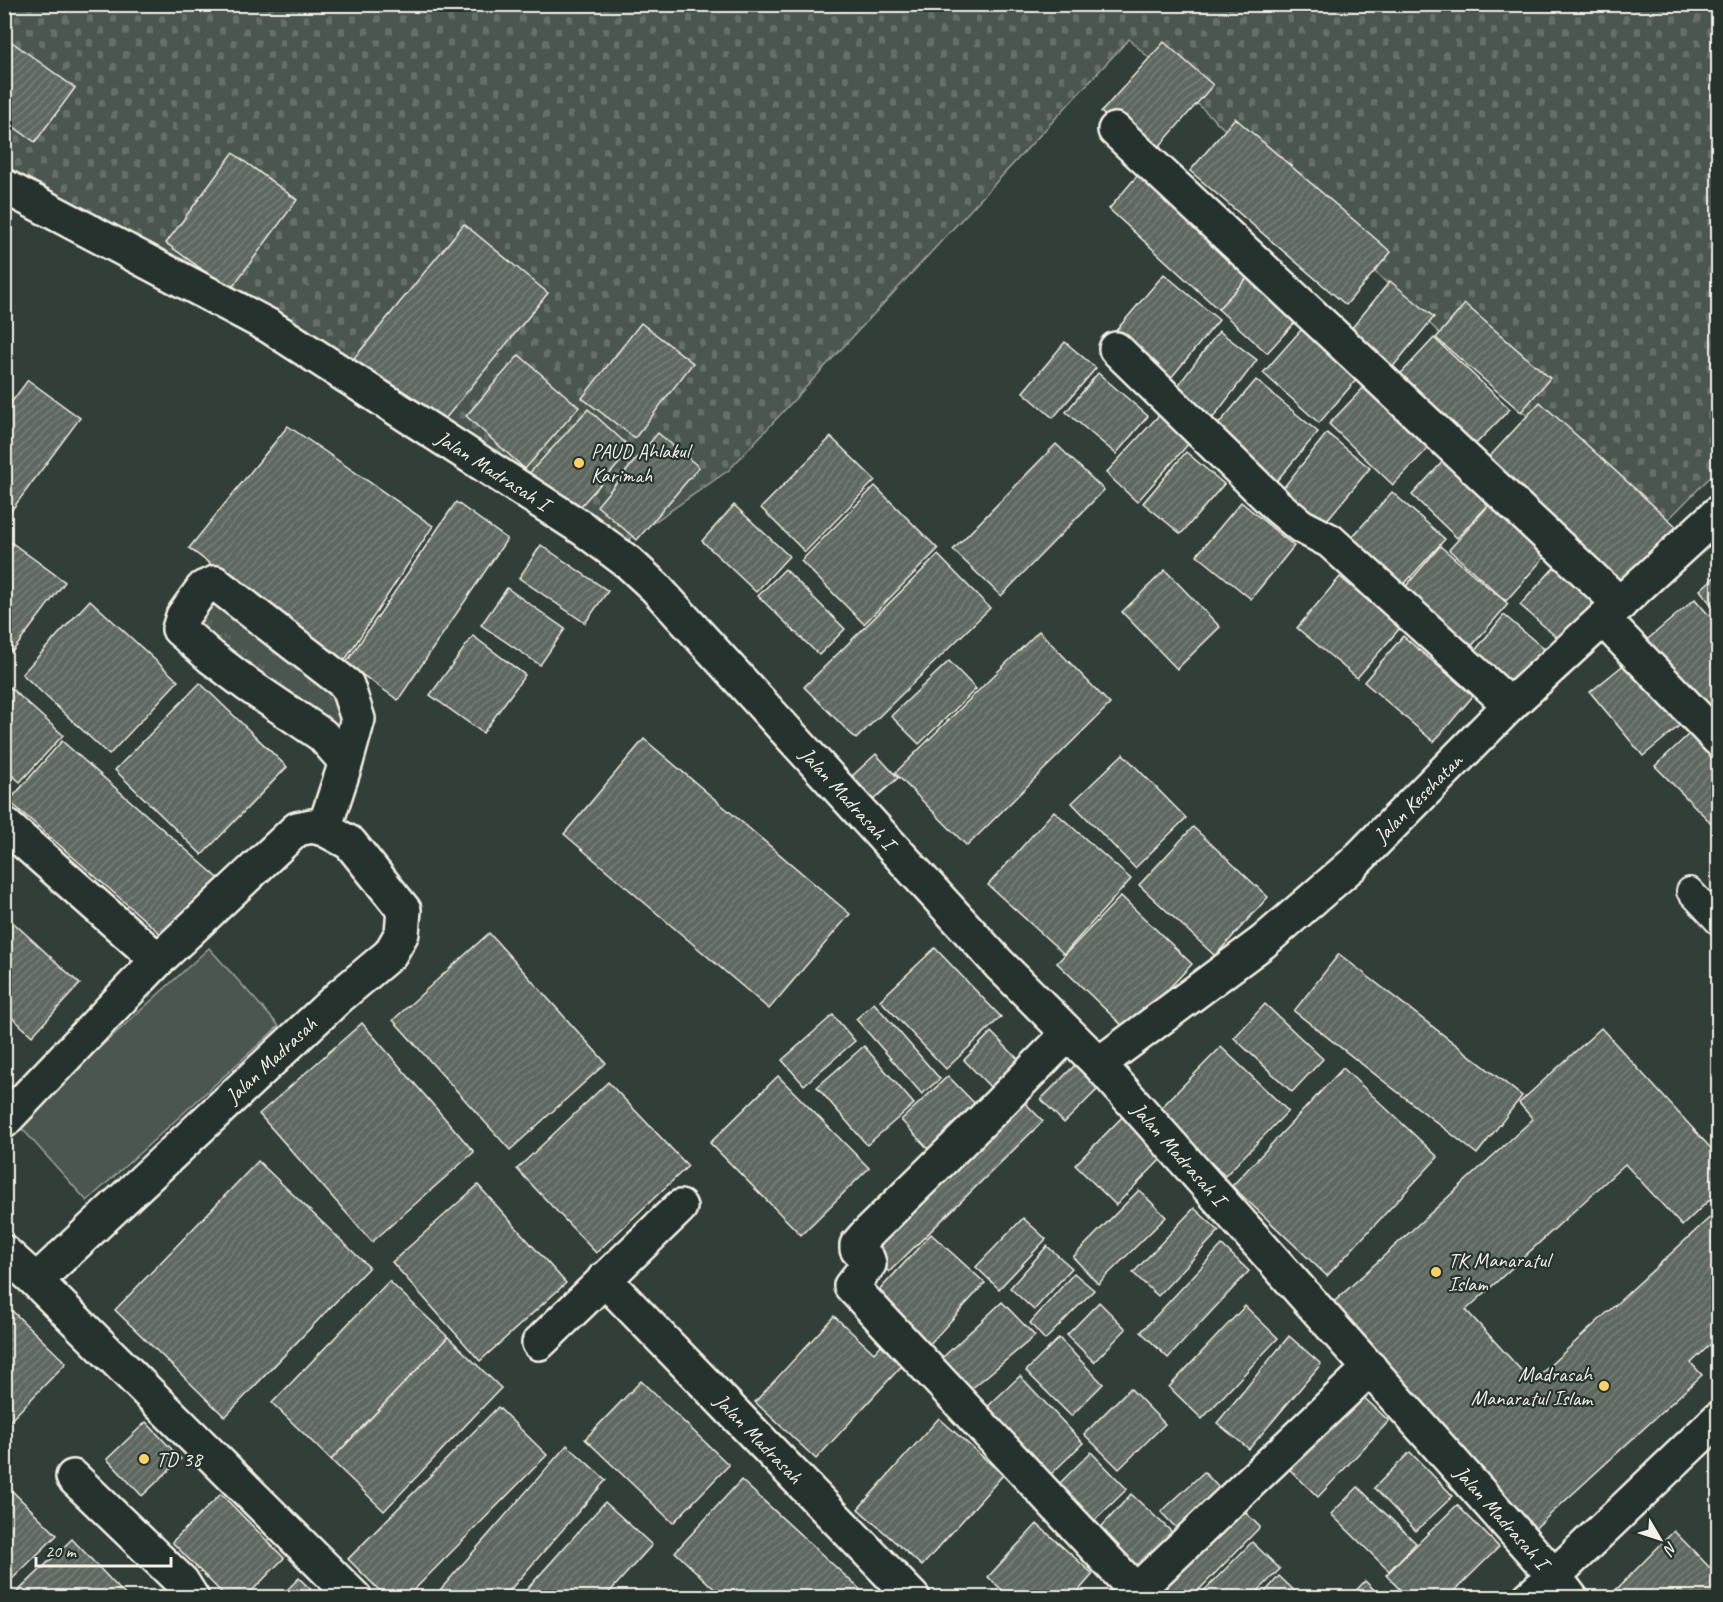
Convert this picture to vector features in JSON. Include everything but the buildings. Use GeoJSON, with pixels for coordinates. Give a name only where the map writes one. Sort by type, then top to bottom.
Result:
{"type":"FeatureCollection","features":[{"type":"Feature","properties":{"kind":"street"},"geometry":{"type":"LineString","coordinates":[[1115,130],[1611,612],[1719,739]]}},
{"type":"Feature","properties":{"kind":"street","name":"Jalan Madrasah I"},"geometry":{"type":"LineString","coordinates":[[4,186],[269,326],[585,530],[629,563],[655,587],[999,964],[1099,1064],[1562,1587]]}},
{"type":"Feature","properties":{"kind":"street"},"geometry":{"type":"LineString","coordinates":[[1116,349],[1276,506],[1301,526],[1330,541],[1510,705]]}},
{"type":"Feature","properties":{"kind":"street","name":"Jalan Kesehatan"},"geometry":{"type":"LineString","coordinates":[[1099,1064],[1263,942],[1352,865],[1510,705],[1719,513]]}},
{"type":"Feature","properties":{"kind":"street"},"geometry":{"type":"LineString","coordinates":[[4,1121],[158,960],[297,829],[312,826],[324,829],[346,762],[358,719],[346,685],[215,583],[203,588],[183,616],[179,629],[249,686],[322,735],[346,762]]}},
{"type":"Feature","properties":{"kind":"street"},"geometry":{"type":"LineString","coordinates":[[4,824],[158,960]]}},
{"type":"Feature","properties":{"kind":"street","name":"Jalan Madrasah"},"geometry":{"type":"LineString","coordinates":[[36,1281],[340,996],[390,954],[402,933],[404,910],[350,843],[324,829]]}},
{"type":"Feature","properties":{"kind":"street"},"geometry":{"type":"LineString","coordinates":[[1068,1034],[859,1242],[857,1249],[869,1264],[851,1286],[1136,1591],[1370,1368]]}},
{"type":"Feature","properties":{"kind":"street"},"geometry":{"type":"LineString","coordinates":[[539,1343],[680,1207]]}},
{"type":"Feature","properties":{"kind":"street"},"geometry":{"type":"LineString","coordinates":[[4,1252],[36,1281],[355,1598]]}},
{"type":"Feature","properties":{"kind":"street","name":"Jalan Madrasah"},"geometry":{"type":"LineString","coordinates":[[604,1279],[913,1598]]}},
{"type":"Feature","properties":{"kind":"street"},"geometry":{"type":"LineString","coordinates":[[1529,1598],[1562,1587],[1719,1419]]}},
{"type":"Feature","properties":{"kind":"street"},"geometry":{"type":"LineString","coordinates":[[73,1477],[182,1581],[192,1598]]}},
{"type":"Feature","properties":{"kind":"lane"},"geometry":{"type":"LineString","coordinates":[[1690,891],[1719,921]]}},
{"type":"Feature","properties":{"kind":"green space"},"geometry":{"type":"Polygon","coordinates":[[[4,5],[1718,5],[1718,469],[1653,535],[1129,39],[729,470],[611,552],[131,255],[5,169],[4,5]]]}},
{"type":"Feature","properties":{"kind":"green space"},"geometry":{"type":"Polygon","coordinates":[[[214,594],[336,685],[349,719],[338,735],[188,627],[214,594]]]}},
{"type":"Feature","properties":{"kind":"green space"},"geometry":{"type":"Polygon","coordinates":[[[209,948],[279,1026],[87,1201],[17,1123],[209,948]]]}},
{"type":"Feature","properties":{"kind":"place","name":"PAUD Ahlakul Karimah"},"geometry":{"type":"Point","coordinates":[579,463]}},
{"type":"Feature","properties":{"kind":"place","name":"TK Manaratul Islam"},"geometry":{"type":"Point","coordinates":[1436,1272]}},
{"type":"Feature","properties":{"kind":"place","name":"Madrasah Manaratul Islam"},"geometry":{"type":"Point","coordinates":[1604,1386]}},
{"type":"Feature","properties":{"kind":"place","name":"TD 38"},"geometry":{"type":"Point","coordinates":[144,1459]}}]}
